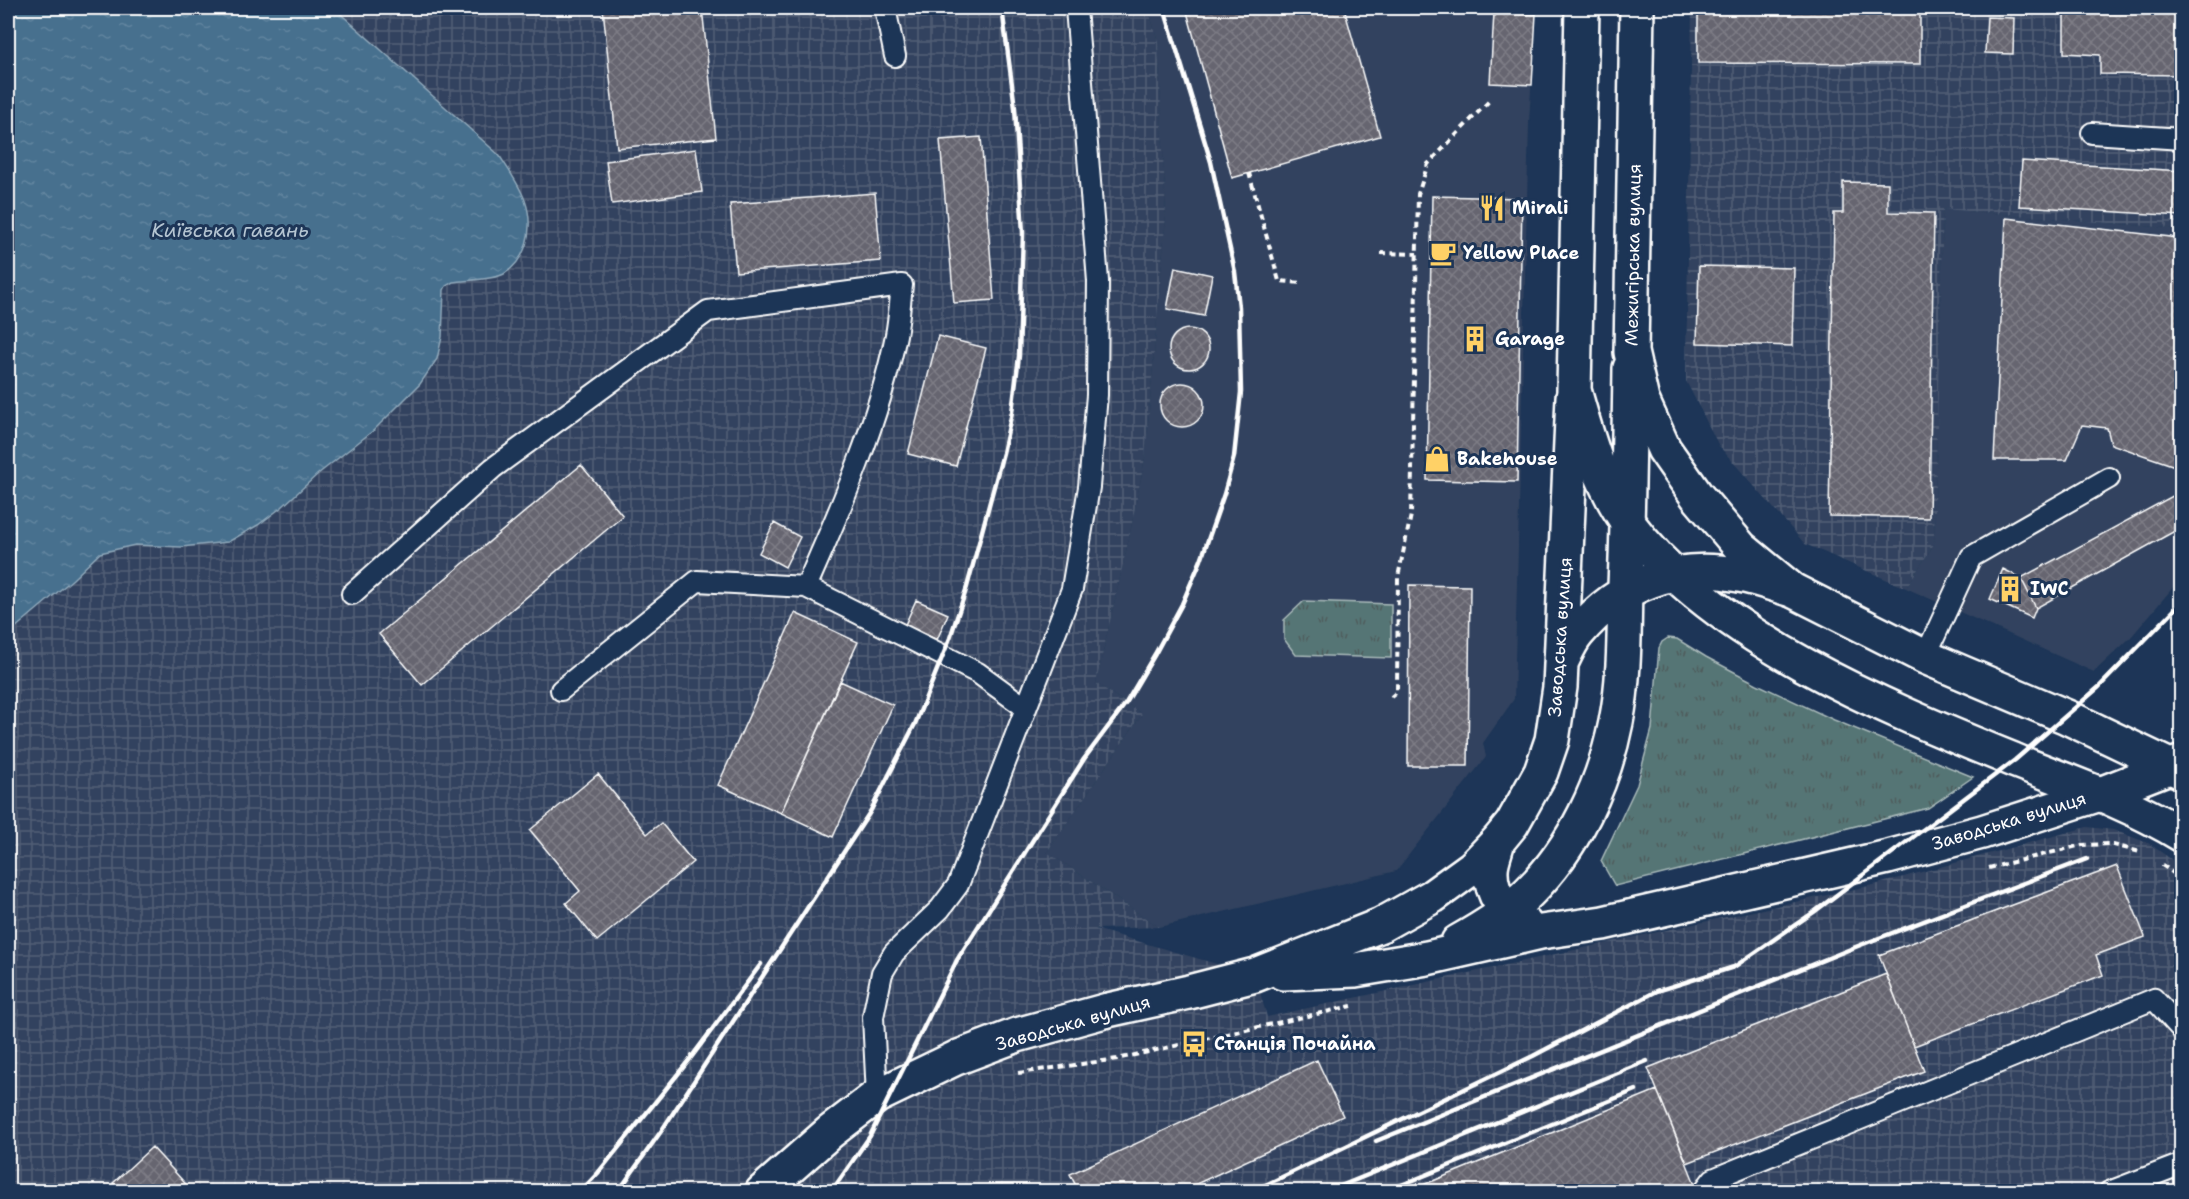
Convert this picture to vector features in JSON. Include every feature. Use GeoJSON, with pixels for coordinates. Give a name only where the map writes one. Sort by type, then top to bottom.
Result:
{"type":"FeatureCollection","features":[{"type":"Feature","properties":{"kind":"street"},"geometry":{"type":"LineString","coordinates":[[1582,8],[1574,390],[1602,478],[1628,523],[1672,573]]}},
{"type":"Feature","properties":{"kind":"street","name":"Межигірська вулиця"},"geometry":{"type":"LineString","coordinates":[[1637,8],[1631,352],[1642,400],[1664,449],[1696,496],[1741,548],[1792,590]]}},
{"type":"Feature","properties":{"kind":"street","name":"Заводська вулиця"},"geometry":{"type":"LineString","coordinates":[[1427,958],[1482,928],[1528,893],[1551,867],[1596,794],[1617,720],[1623,648],[1631,352]]}},
{"type":"Feature","properties":{"kind":"street","name":"Заводська вулиця"},"geometry":{"type":"LineString","coordinates":[[762,1191],[830,1132],[887,1091],[956,1058],[1017,1035],[1108,1010],[1254,975],[1381,926],[1441,890],[1473,867],[1512,824],[1541,772],[1552,740],[1562,661],[1574,390]]}},
{"type":"Feature","properties":{"kind":"street"},"geometry":{"type":"LineString","coordinates":[[1562,661],[1576,635],[1600,609],[1647,580],[1672,573],[1696,571],[1738,574],[1792,590]]}},
{"type":"Feature","properties":{"kind":"street","name":"Заводська вулиця"},"geometry":{"type":"LineString","coordinates":[[1672,573],[1710,605],[1817,671],[1894,710],[2100,794]]}},
{"type":"Feature","properties":{"kind":"street","name":"Заводська вулиця"},"geometry":{"type":"LineString","coordinates":[[1792,590],[1925,657],[2178,767]]}},
{"type":"Feature","properties":{"kind":"street","name":"Заводська вулиця"},"geometry":{"type":"LineString","coordinates":[[1254,975],[1355,970],[1427,958],[1541,932],[1603,923],[1888,857],[1982,832],[2178,767]]}},
{"type":"Feature","properties":{"kind":"street"},"geometry":{"type":"LineString","coordinates":[[2100,794],[2181,835]]}},
{"type":"Feature","properties":{"kind":"street"},"geometry":{"type":"LineString","coordinates":[[1498,841],[1491,869],[1495,894],[1507,911],[1518,921],[1541,932]]}},
{"type":"Feature","properties":{"kind":"lane"},"geometry":{"type":"LineString","coordinates":[[885,8],[895,56]]}},
{"type":"Feature","properties":{"kind":"lane"},"geometry":{"type":"LineString","coordinates":[[887,1091],[873,1017],[882,973],[894,953],[940,909],[958,885],[1072,589],[1089,487],[1097,395],[1098,281],[1076,8]]}},
{"type":"Feature","properties":{"kind":"lane"},"geometry":{"type":"LineString","coordinates":[[2092,133],[2181,138]]}},
{"type":"Feature","properties":{"kind":"lane"},"geometry":{"type":"LineString","coordinates":[[352,594],[493,468],[708,311],[902,285],[896,335],[871,427],[832,529],[806,587]]}},
{"type":"Feature","properties":{"kind":"lane"},"geometry":{"type":"LineString","coordinates":[[1925,657],[1971,557],[2109,478]]}},
{"type":"Feature","properties":{"kind":"lane"},"geometry":{"type":"LineString","coordinates":[[561,690],[697,581],[806,587],[978,673],[1026,708]]}},
{"type":"Feature","properties":{"kind":"lane"},"geometry":{"type":"LineString","coordinates":[[1703,1191],[1713,1179],[2154,999],[2181,1030]]}},
{"type":"Feature","properties":{"kind":"lane"},"geometry":{"type":"LineString","coordinates":[[2109,1191],[2181,1164]]}},
{"type":"Feature","properties":{"kind":"path"},"geometry":{"type":"LineString","coordinates":[[1391,697],[1397,692],[1398,577],[1411,515],[1418,194],[1428,164],[1491,99]]}},
{"type":"Feature","properties":{"kind":"path"},"geometry":{"type":"LineString","coordinates":[[1249,172],[1279,281],[1301,283]]}},
{"type":"Feature","properties":{"kind":"path"},"geometry":{"type":"LineString","coordinates":[[1381,254],[1417,254]]}},
{"type":"Feature","properties":{"kind":"path"},"geometry":{"type":"LineString","coordinates":[[1981,870],[2082,845],[2110,844],[2144,853]]}},
{"type":"Feature","properties":{"kind":"path"},"geometry":{"type":"LineString","coordinates":[[2153,860],[2181,879]]}},
{"type":"Feature","properties":{"kind":"path"},"geometry":{"type":"LineString","coordinates":[[1011,1074],[1117,1059],[1363,1004]]}},
{"type":"Feature","properties":{"kind":"shaded area"},"geometry":{"type":"Polygon","coordinates":[[[334,8],[1148,8],[1158,41],[1166,216],[1145,458],[1096,683],[1142,714],[1047,852],[1159,927],[1095,929],[1255,975],[1267,1017],[1878,884],[2087,827],[2113,830],[2148,843],[2181,866],[2181,1191],[8,1191],[8,634],[100,553],[135,545],[181,547],[228,542],[259,525],[374,430],[420,384],[437,359],[442,337],[442,310],[446,286],[453,282],[503,275],[519,261],[525,248],[457,117],[334,8]]]}},
{"type":"Feature","properties":{"kind":"shaded area"},"geometry":{"type":"Polygon","coordinates":[[[1148,8],[1536,8],[1529,122],[1514,699],[1483,743],[1486,757],[1396,871],[1159,927],[1047,852],[1142,714],[1096,683],[1145,458],[1166,216],[1158,41],[1148,8]]]}},
{"type":"Feature","properties":{"kind":"shaded area"},"geometry":{"type":"Polygon","coordinates":[[[1692,8],[2181,8],[2181,229],[1943,209],[1934,544],[1906,588],[1805,544],[1719,446],[1686,381],[1692,8]]]}},
{"type":"Feature","properties":{"kind":"shaded area"},"geometry":{"type":"Polygon","coordinates":[[[1943,209],[2181,229],[2181,578],[2131,637],[2094,672],[1906,588],[1934,544],[1943,209]]]}},
{"type":"Feature","properties":{"kind":"green space"},"geometry":{"type":"Polygon","coordinates":[[[1304,601],[1391,604],[1391,658],[1296,655],[1284,639],[1284,620],[1304,601]]]}},
{"type":"Feature","properties":{"kind":"green space"},"geometry":{"type":"Polygon","coordinates":[[[1668,638],[1677,639],[1757,684],[1834,720],[1973,777],[1928,808],[1615,886],[1601,861],[1637,785],[1652,729],[1659,648],[1668,638]]]}},
{"type":"Feature","properties":{"kind":"water","name":"Київська гавань"},"geometry":{"type":"Polygon","coordinates":[[[8,8],[334,8],[499,155],[524,197],[529,219],[529,232],[526,245],[518,261],[504,274],[493,278],[453,282],[446,286],[442,337],[437,359],[420,384],[374,430],[318,474],[282,507],[258,525],[228,542],[181,547],[135,545],[100,553],[8,634],[8,8]]]}},
{"type":"Feature","properties":{"kind":"building"},"geometry":{"type":"Polygon","coordinates":[[[603,8],[702,8],[716,138],[617,148],[603,8]]]}},
{"type":"Feature","properties":{"kind":"building"},"geometry":{"type":"Polygon","coordinates":[[[1186,8],[1344,8],[1380,136],[1232,178],[1186,8]]]}},
{"type":"Feature","properties":{"kind":"building"},"geometry":{"type":"Polygon","coordinates":[[[2064,8],[2182,8],[2182,75],[2100,74],[2100,55],[2064,53],[2064,8]]]}},
{"type":"Feature","properties":{"kind":"building"},"geometry":{"type":"Polygon","coordinates":[[[1698,10],[1920,11],[1920,64],[1698,63],[1698,10]]]}},
{"type":"Feature","properties":{"kind":"building"},"geometry":{"type":"Polygon","coordinates":[[[1494,13],[1536,14],[1532,85],[1490,83],[1494,13]]]}},
{"type":"Feature","properties":{"kind":"building"},"geometry":{"type":"Polygon","coordinates":[[[1987,17],[2014,18],[2013,54],[1985,53],[1987,17]]]}},
{"type":"Feature","properties":{"kind":"building"},"geometry":{"type":"Polygon","coordinates":[[[981,137],[994,300],[954,303],[940,140],[981,137]]]}},
{"type":"Feature","properties":{"kind":"building"},"geometry":{"type":"Polygon","coordinates":[[[696,149],[702,192],[612,204],[606,161],[696,149]]]}},
{"type":"Feature","properties":{"kind":"building"},"geometry":{"type":"Polygon","coordinates":[[[2022,161],[2182,171],[2182,216],[2019,206],[2022,161]]]}},
{"type":"Feature","properties":{"kind":"building"},"geometry":{"type":"Polygon","coordinates":[[[1843,182],[1888,183],[1888,212],[1934,213],[1929,518],[1829,516],[1834,213],[1843,213],[1843,182]]]}},
{"type":"Feature","properties":{"kind":"building"},"geometry":{"type":"Polygon","coordinates":[[[875,193],[881,261],[736,272],[730,204],[875,193]]]}},
{"type":"Feature","properties":{"kind":"building","name":"Garage"},"geometry":{"type":"Polygon","coordinates":[[[1432,196],[1522,198],[1517,482],[1427,480],[1432,196]]]}},
{"type":"Feature","properties":{"kind":"building"},"geometry":{"type":"Polygon","coordinates":[[[2006,218],[2171,237],[2182,242],[2182,450],[2175,466],[2111,444],[2107,428],[2082,425],[2067,460],[1994,460],[2006,218]]]}},
{"type":"Feature","properties":{"kind":"building"},"geometry":{"type":"Polygon","coordinates":[[[1699,266],[1794,268],[1792,346],[1697,343],[1699,266]]]}},
{"type":"Feature","properties":{"kind":"building"},"geometry":{"type":"Polygon","coordinates":[[[1175,267],[1212,275],[1204,316],[1167,309],[1175,267]]]}},
{"type":"Feature","properties":{"kind":"building"},"geometry":{"type":"Polygon","coordinates":[[[1189,329],[1203,335],[1209,349],[1203,363],[1189,369],[1175,363],[1169,349],[1175,335],[1189,329]]]}},
{"type":"Feature","properties":{"kind":"building"},"geometry":{"type":"Polygon","coordinates":[[[938,336],[986,348],[956,466],[908,454],[938,336]]]}},
{"type":"Feature","properties":{"kind":"building"},"geometry":{"type":"Polygon","coordinates":[[[1182,383],[1191,384],[1198,389],[1203,396],[1203,414],[1198,421],[1191,426],[1182,427],[1173,426],[1166,421],[1161,414],[1160,405],[1161,396],[1166,389],[1173,384],[1182,383]]]}},
{"type":"Feature","properties":{"kind":"building"},"geometry":{"type":"Polygon","coordinates":[[[581,465],[623,516],[422,685],[379,634],[581,465]]]}},
{"type":"Feature","properties":{"kind":"building"},"geometry":{"type":"Polygon","coordinates":[[[2182,491],[2182,527],[2036,608],[2021,578],[2182,491]]]}},
{"type":"Feature","properties":{"kind":"building"},"geometry":{"type":"Polygon","coordinates":[[[774,523],[800,537],[785,567],[759,553],[774,523]]]}},
{"type":"Feature","properties":{"kind":"building","name":"IWC"},"geometry":{"type":"Polygon","coordinates":[[[2003,569],[2021,578],[2036,608],[2032,618],[1990,599],[2003,569]]]}},
{"type":"Feature","properties":{"kind":"building"},"geometry":{"type":"Polygon","coordinates":[[[1409,585],[1470,586],[1468,766],[1408,766],[1409,585]]]}},
{"type":"Feature","properties":{"kind":"building"},"geometry":{"type":"Polygon","coordinates":[[[916,600],[948,614],[937,640],[905,625],[916,600]]]}},
{"type":"Feature","properties":{"kind":"building"},"geometry":{"type":"Polygon","coordinates":[[[795,613],[858,642],[781,813],[718,785],[795,613]]]}},
{"type":"Feature","properties":{"kind":"building"},"geometry":{"type":"Polygon","coordinates":[[[840,681],[893,705],[833,837],[781,813],[840,681]]]}},
{"type":"Feature","properties":{"kind":"building"},"geometry":{"type":"Polygon","coordinates":[[[598,774],[647,834],[661,823],[693,862],[597,941],[566,903],[580,891],[530,830],[598,774]]]}},
{"type":"Feature","properties":{"kind":"building"},"geometry":{"type":"Polygon","coordinates":[[[2117,866],[2145,937],[2096,955],[2103,975],[1914,1046],[1879,955],[2117,866]]]}},
{"type":"Feature","properties":{"kind":"building"},"geometry":{"type":"Polygon","coordinates":[[[1886,974],[1924,1071],[1687,1163],[1648,1068],[1886,974]]]}},
{"type":"Feature","properties":{"kind":"building"},"geometry":{"type":"Polygon","coordinates":[[[1317,1060],[1343,1116],[1179,1192],[1079,1192],[1070,1174],[1317,1060]]]}},
{"type":"Feature","properties":{"kind":"building"},"geometry":{"type":"Polygon","coordinates":[[[1657,1090],[1695,1184],[1676,1192],[1420,1192],[1418,1187],[1657,1090]]]}},
{"type":"Feature","properties":{"kind":"building"},"geometry":{"type":"Polygon","coordinates":[[[152,1147],[193,1192],[121,1192],[113,1183],[152,1147]]]}},
{"type":"Feature","properties":{"kind":"railway"},"geometry":{"type":"LineString","coordinates":[[618,1192],[662,1130],[870,812],[915,724],[950,638],[967,587],[1003,453],[1012,412],[1019,356],[1023,233],[1015,108],[1002,8]]}},
{"type":"Feature","properties":{"kind":"railway"},"geometry":{"type":"LineString","coordinates":[[831,1192],[870,1136],[957,960],[1084,759],[1126,703],[1155,654],[1182,604],[1201,560],[1224,494],[1234,457],[1241,392],[1239,307],[1235,272],[1211,162],[1164,8]]}},
{"type":"Feature","properties":{"kind":"railway"},"geometry":{"type":"LineString","coordinates":[[1251,1192],[1533,1056],[1657,991],[1734,967],[1814,912],[2015,760],[2099,687],[2182,602]]}},
{"type":"Feature","properties":{"kind":"railway"},"geometry":{"type":"LineString","coordinates":[[1376,1141],[1858,946],[2087,859]]}},
{"type":"Feature","properties":{"kind":"railway"},"geometry":{"type":"LineString","coordinates":[[580,1192],[690,1059],[761,964]]}},
{"type":"Feature","properties":{"kind":"railway"},"geometry":{"type":"LineString","coordinates":[[1326,1192],[1647,1061]]}},
{"type":"Feature","properties":{"kind":"railway"},"geometry":{"type":"LineString","coordinates":[[1384,1192],[1636,1090]]}},
{"type":"Feature","properties":{"kind":"place","name":"Mirali"},"geometry":{"type":"Point","coordinates":[1492,208]}},
{"type":"Feature","properties":{"kind":"place","name":"Yellow Place"},"geometry":{"type":"Point","coordinates":[1443,253]}},
{"type":"Feature","properties":{"kind":"place","name":"Garage"},"geometry":{"type":"Point","coordinates":[1475,339]}},
{"type":"Feature","properties":{"kind":"place","name":"Bakehouse"},"geometry":{"type":"Point","coordinates":[1437,459]}},
{"type":"Feature","properties":{"kind":"place","name":"IWC"},"geometry":{"type":"Point","coordinates":[2010,589]}},
{"type":"Feature","properties":{"kind":"place","name":"Станція Почайна"},"geometry":{"type":"Point","coordinates":[1194,1044]}}]}
